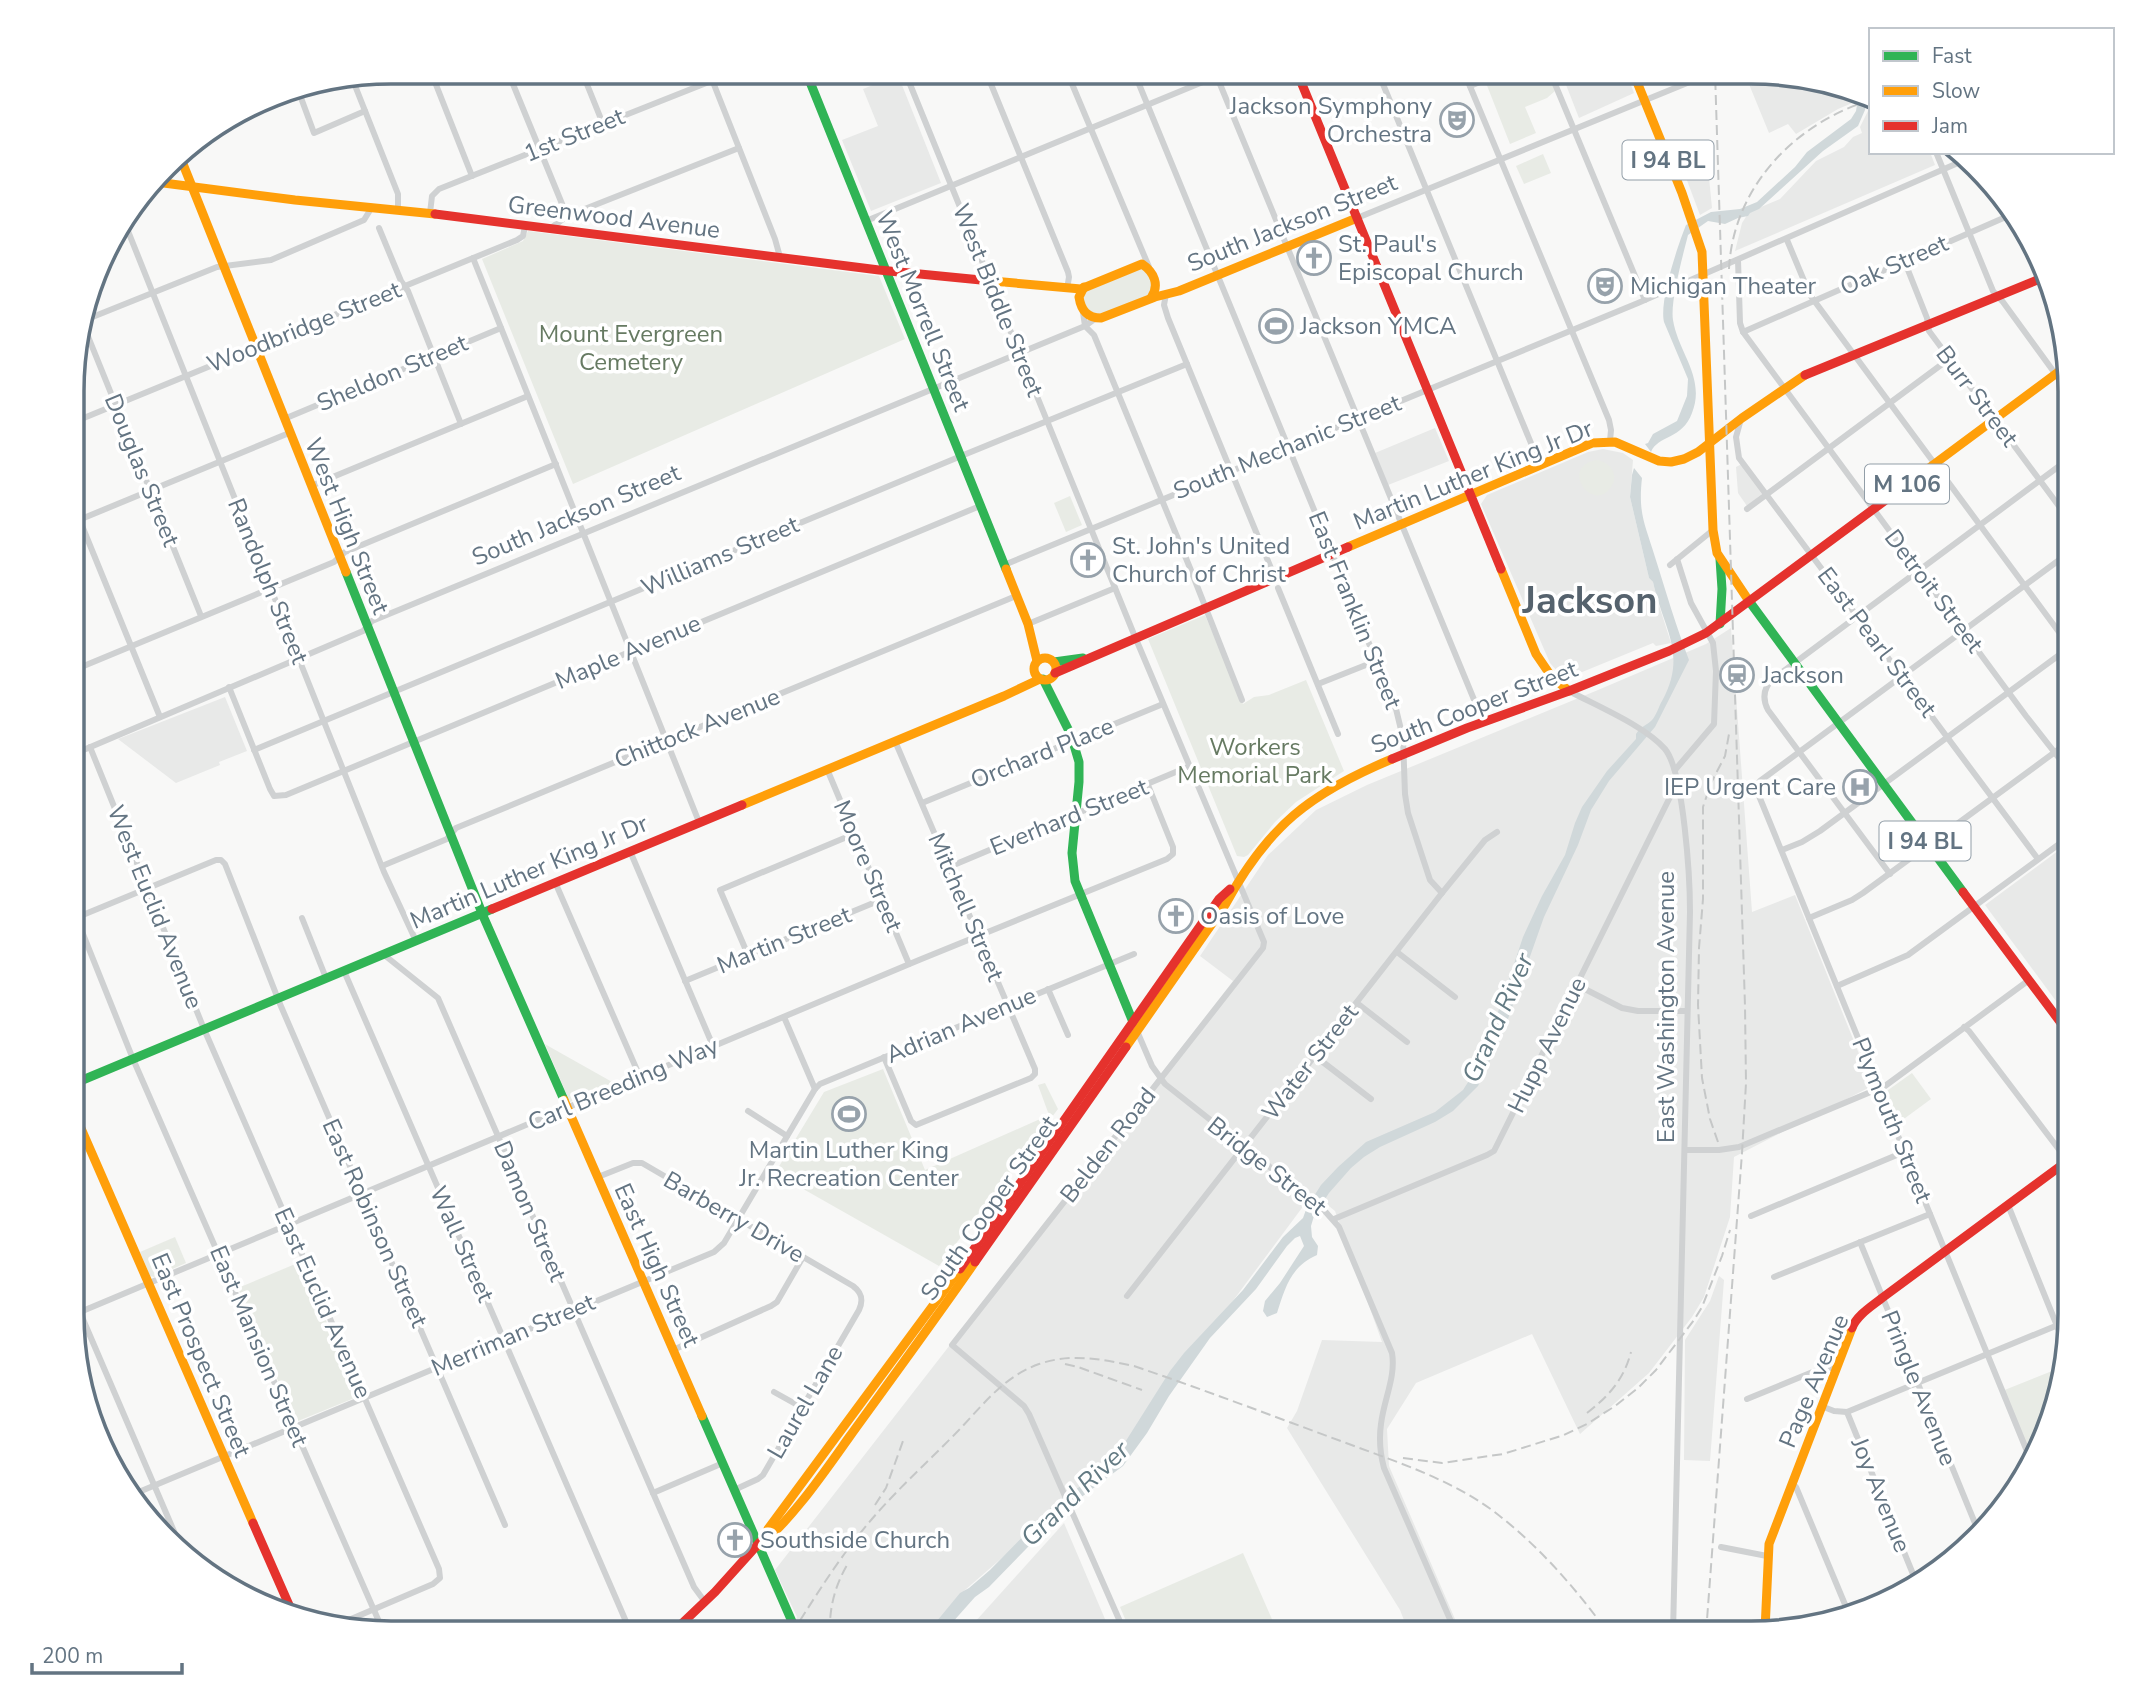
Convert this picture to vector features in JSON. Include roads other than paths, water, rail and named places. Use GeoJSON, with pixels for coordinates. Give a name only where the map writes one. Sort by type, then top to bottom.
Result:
{"type":"FeatureCollection","features":[{"type":"Feature","properties":{"kind":"street"},"geometry":{"type":"LineString","coordinates":[[436,84],[472,176]]}},
{"type":"Feature","properties":{"kind":"street"},"geometry":{"type":"LineString","coordinates":[[513,84],[567,216]]}},
{"type":"Feature","properties":{"kind":"street"},"geometry":{"type":"LineString","coordinates":[[587,84],[603,124]]}},
{"type":"Feature","properties":{"kind":"street","name":"1st Street"},"geometry":{"type":"LineString","coordinates":[[430,213],[435,192],[702,84]]}},
{"type":"Feature","properties":{"kind":"street"},"geometry":{"type":"LineString","coordinates":[[714,84],[780,257]]}},
{"type":"Feature","properties":{"kind":"street","name":"West Morrell Street"},"geometry":{"type":"LineString","coordinates":[[811,84],[1043,662],[1035,675],[1048,677],[1066,722],[1079,769],[1071,859],[1073,874],[1135,1026]]}},
{"type":"Feature","properties":{"kind":"street","name":"West Biddle Street"},"geometry":{"type":"LineString","coordinates":[[910,84],[1264,945]]}},
{"type":"Feature","properties":{"kind":"street"},"geometry":{"type":"LineString","coordinates":[[991,84],[1068,272],[1068,289],[1087,315],[1096,318]]}},
{"type":"Feature","properties":{"kind":"street"},"geometry":{"type":"LineString","coordinates":[[1072,84],[1144,263],[1161,292],[1166,294],[1166,312],[1338,734]]}},
{"type":"Feature","properties":{"kind":"street","name":"East Franklin Street"},"geometry":{"type":"LineString","coordinates":[[1139,84],[1398,715],[1403,738],[1408,813],[1432,884],[1442,893]]}},
{"type":"Feature","properties":{"kind":"street"},"geometry":{"type":"LineString","coordinates":[[866,221],[1194,84]]}},
{"type":"Feature","properties":{"kind":"street"},"geometry":{"type":"LineString","coordinates":[[1220,84],[1475,702]]}},
{"type":"Feature","properties":{"kind":"street","name":"East Washington Avenue"},"geometry":{"type":"LineString","coordinates":[[1302,84],[1539,659],[1551,676],[1569,691],[1651,737],[1667,752],[1678,782],[1690,900],[1673,1621]]}},
{"type":"Feature","properties":{"kind":"street"},"geometry":{"type":"LineString","coordinates":[[1383,84],[1540,465]]}},
{"type":"Feature","properties":{"kind":"street"},"geometry":{"type":"LineString","coordinates":[[1475,84],[1470,86],[1610,424],[1610,441]]}},
{"type":"Feature","properties":{"kind":"street"},"geometry":{"type":"LineString","coordinates":[[1555,84],[1645,300]]}},
{"type":"Feature","properties":{"kind":"street","name":"I 94 BL"},"geometry":{"type":"LineString","coordinates":[[1638,84],[1692,219],[1703,262],[1713,530],[1720,558],[1794,663],[2058,1019]]}},
{"type":"Feature","properties":{"kind":"street","name":"South Jackson Street"},"geometry":{"type":"LineString","coordinates":[[84,750],[363,631],[372,621],[1085,326],[1096,318],[1217,275],[1683,84]]}},
{"type":"Feature","properties":{"kind":"street"},"geometry":{"type":"LineString","coordinates":[[355,87],[398,194],[398,209]]}},
{"type":"Feature","properties":{"kind":"street"},"geometry":{"type":"LineString","coordinates":[[300,98],[314,133],[365,111]]}},
{"type":"Feature","properties":{"kind":"street"},"geometry":{"type":"LineString","coordinates":[[551,228],[567,216],[739,148]]}},
{"type":"Feature","properties":{"kind":"street"},"geometry":{"type":"LineString","coordinates":[[1937,154],[1993,291],[2056,374]]}},
{"type":"Feature","properties":{"kind":"street","name":"South Mechanic Street"},"geometry":{"type":"LineString","coordinates":[[1004,565],[1662,293],[1957,164]]}},
{"type":"Feature","properties":{"kind":"street","name":"West High Street"},"geometry":{"type":"LineString","coordinates":[[183,166],[482,912]]}},
{"type":"Feature","properties":{"kind":"street","name":"Greenwood Avenue"},"geometry":{"type":"LineString","coordinates":[[165,183],[398,209],[885,270],[1068,289],[1084,288],[1144,263]]}},
{"type":"Feature","properties":{"kind":"street"},"geometry":{"type":"LineString","coordinates":[[93,318],[223,265],[271,260],[364,220],[372,207]]}},
{"type":"Feature","properties":{"kind":"street","name":"Oak Street"},"geometry":{"type":"LineString","coordinates":[[1743,332],[2004,218]]}},
{"type":"Feature","properties":{"kind":"street","name":"Woodbridge Street"},"geometry":{"type":"LineString","coordinates":[[84,418],[520,239],[525,232],[525,226]]}},
{"type":"Feature","properties":{"kind":"street"},"geometry":{"type":"LineString","coordinates":[[379,228],[461,424]]}},
{"type":"Feature","properties":{"kind":"street","name":"Randolph Street"},"geometry":{"type":"LineString","coordinates":[[129,233],[382,866],[416,941]]}},
{"type":"Feature","properties":{"kind":"street"},"geometry":{"type":"LineString","coordinates":[[1787,240],[1814,300],[2058,631]]}},
{"type":"Feature","properties":{"kind":"street"},"geometry":{"type":"LineString","coordinates":[[473,258],[699,822]]}},
{"type":"Feature","properties":{"kind":"street","name":"Detroit Street"},"geometry":{"type":"LineString","coordinates":[[1738,260],[1740,323],[1743,332],[2058,759]]}},
{"type":"Feature","properties":{"kind":"street","name":"Burr Street"},"geometry":{"type":"LineString","coordinates":[[1904,260],[1929,331],[2058,505]]}},
{"type":"Feature","properties":{"kind":"street","name":"Martin Luther King Jr Dr"},"geometry":{"type":"LineString","coordinates":[[84,1079],[1048,677],[1205,608],[1276,583],[1332,553],[1592,443],[1610,441],[1651,459],[1667,462],[1688,458],[1800,377],[2037,280]]}},
{"type":"Feature","properties":{"kind":"street"},"geometry":{"type":"LineString","coordinates":[[1151,298],[1157,286]]}},
{"type":"Feature","properties":{"kind":"street"},"geometry":{"type":"LineString","coordinates":[[1084,288],[1080,292],[1085,326],[1094,335],[1118,392],[1242,701]]}},
{"type":"Feature","properties":{"kind":"street","name":"Sheldon Street"},"geometry":{"type":"LineString","coordinates":[[284,419],[500,328]]}},
{"type":"Feature","properties":{"kind":"street","name":"Douglas Street"},"geometry":{"type":"LineString","coordinates":[[89,336],[201,616]]}},
{"type":"Feature","properties":{"kind":"street"},"geometry":{"type":"LineString","coordinates":[[1747,509],[1950,359]]}},
{"type":"Feature","properties":{"kind":"street","name":"Williams Street"},"geometry":{"type":"LineString","coordinates":[[254,750],[1187,364]]}},
{"type":"Feature","properties":{"kind":"street","name":"M 106"},"geometry":{"type":"LineString","coordinates":[[1750,602],[2056,374]]}},
{"type":"Feature","properties":{"kind":"street"},"geometry":{"type":"LineString","coordinates":[[311,486],[528,396]]}},
{"type":"Feature","properties":{"kind":"street","name":"East Pearl Street"},"geometry":{"type":"LineString","coordinates":[[1742,418],[1736,437],[1738,454],[2038,859]]}},
{"type":"Feature","properties":{"kind":"street"},"geometry":{"type":"LineString","coordinates":[[84,517],[289,433]]}},
{"type":"Feature","properties":{"kind":"street"},"geometry":{"type":"LineString","coordinates":[[84,666],[334,562],[345,552],[556,464]]}},
{"type":"Feature","properties":{"kind":"street"},"geometry":{"type":"LineString","coordinates":[[1890,874],[1768,710],[1764,703],[1764,693],[1770,681],[2058,467]]}},
{"type":"Feature","properties":{"kind":"street","name":"Maple Avenue"},"geometry":{"type":"LineString","coordinates":[[254,750],[274,796],[286,795],[980,506]]}},
{"type":"Feature","properties":{"kind":"street"},"geometry":{"type":"LineString","coordinates":[[1670,565],[1713,530]]}},
{"type":"Feature","properties":{"kind":"street"},"geometry":{"type":"LineString","coordinates":[[84,536],[160,717]]}},
{"type":"Feature","properties":{"kind":"street"},"geometry":{"type":"LineString","coordinates":[[1720,558],[1720,624]]}},
{"type":"Feature","properties":{"kind":"street"},"geometry":{"type":"LineString","coordinates":[[1675,770],[1714,724],[1716,659],[1713,643],[1691,603],[1676,559]]}},
{"type":"Feature","properties":{"kind":"street"},"geometry":{"type":"LineString","coordinates":[[1800,754],[2058,561]]}},
{"type":"Feature","properties":{"kind":"street"},"geometry":{"type":"LineString","coordinates":[[1029,628],[1115,588]]}},
{"type":"Feature","properties":{"kind":"street","name":"Chittock Avenue"},"geometry":{"type":"LineString","coordinates":[[382,866],[447,839],[456,828],[1016,596]]}},
{"type":"Feature","properties":{"kind":"street","name":"South Cooper Street"},"geometry":{"type":"LineString","coordinates":[[685,1621],[796,1508],[831,1462],[953,1293],[1135,1026],[1225,905],[1238,881],[1270,837],[1311,800],[1353,775],[1485,721],[1685,645],[1750,602]]}},
{"type":"Feature","properties":{"kind":"street","name":"Martin Luther King Jr Dr"},"geometry":{"type":"LineString","coordinates":[[1000,696],[1025,681],[1043,662],[1095,655]]}},
{"type":"Feature","properties":{"kind":"street"},"geometry":{"type":"LineString","coordinates":[[1782,850],[1807,839],[1845,813],[2058,656]]}},
{"type":"Feature","properties":{"kind":"street"},"geometry":{"type":"LineString","coordinates":[[1043,662],[1056,667],[1048,677]]}},
{"type":"Feature","properties":{"kind":"street"},"geometry":{"type":"LineString","coordinates":[[1318,684],[1376,662]]}},
{"type":"Feature","properties":{"kind":"street"},"geometry":{"type":"LineString","coordinates":[[229,687],[254,750]]}},
{"type":"Feature","properties":{"kind":"street","name":"Orchard Place"},"geometry":{"type":"LineString","coordinates":[[922,803],[1163,704]]}},
{"type":"Feature","properties":{"kind":"street","name":"Mitchell Street"},"geometry":{"type":"LineString","coordinates":[[884,1057],[914,1124],[919,1125],[1035,1074],[895,741]]}},
{"type":"Feature","properties":{"kind":"street","name":"West Euclid Avenue"},"geometry":{"type":"LineString","coordinates":[[90,747],[204,1028]]}},
{"type":"Feature","properties":{"kind":"street"},"geometry":{"type":"LineString","coordinates":[[1809,918],[1852,900],[2058,749]]}},
{"type":"Feature","properties":{"kind":"street","name":"Plymouth Street"},"geometry":{"type":"LineString","coordinates":[[1800,754],[1760,781],[1757,795],[1838,986],[2026,1449]]}},
{"type":"Feature","properties":{"kind":"street","name":"Everhard Street"},"geometry":{"type":"LineString","coordinates":[[949,867],[1190,766]]}},
{"type":"Feature","properties":{"kind":"street","name":"Moore Street"},"geometry":{"type":"LineString","coordinates":[[827,769],[909,964]]}},
{"type":"Feature","properties":{"kind":"street","name":"Hupp Avenue"},"geometry":{"type":"LineString","coordinates":[[1334,1219],[1492,1154],[1678,782]]}},
{"type":"Feature","properties":{"kind":"street","name":"Carl Breeding Way"},"geometry":{"type":"LineString","coordinates":[[84,1310],[909,964],[1167,859],[1173,854],[1170,838],[1148,785]]}},
{"type":"Feature","properties":{"kind":"street","name":"Water Street"},"geometry":{"type":"LineString","coordinates":[[1127,1296],[1442,893],[1485,840],[1497,832]]}},
{"type":"Feature","properties":{"kind":"street"},"geometry":{"type":"LineString","coordinates":[[748,955],[720,890],[854,834]]}},
{"type":"Feature","properties":{"kind":"street"},"geometry":{"type":"LineString","coordinates":[[1838,986],[1902,959],[2058,845]]}},
{"type":"Feature","properties":{"kind":"street"},"geometry":{"type":"LineString","coordinates":[[630,851],[713,1046]]}},
{"type":"Feature","properties":{"kind":"street","name":"East Robinson Street"},"geometry":{"type":"LineString","coordinates":[[147,889],[216,860],[225,864],[277,998],[505,1525]]}},
{"type":"Feature","properties":{"kind":"street"},"geometry":{"type":"LineString","coordinates":[[555,882],[639,1077]]}},
{"type":"Feature","properties":{"kind":"street"},"geometry":{"type":"LineString","coordinates":[[84,914],[147,889]]}},
{"type":"Feature","properties":{"kind":"street","name":"Martin Street"},"geometry":{"type":"LineString","coordinates":[[685,981],[883,899]]}},
{"type":"Feature","properties":{"kind":"street","name":"East High Street"},"geometry":{"type":"LineString","coordinates":[[482,912],[792,1621]]}},
{"type":"Feature","properties":{"kind":"street"},"geometry":{"type":"LineString","coordinates":[[302,918],[326,978]]}},
{"type":"Feature","properties":{"kind":"street","name":"East Mansion Street"},"geometry":{"type":"LineString","coordinates":[[84,940],[133,1059],[379,1620]]}},
{"type":"Feature","properties":{"kind":"street","name":"Belden Road"},"geometry":{"type":"LineString","coordinates":[[1120,1621],[1065,1492],[1024,1406],[952,1345],[1264,945]]}},
{"type":"Feature","properties":{"kind":"street"},"geometry":{"type":"LineString","coordinates":[[1397,952],[1455,997]]}},
{"type":"Feature","properties":{"kind":"street","name":"Damon Street"},"geometry":{"type":"LineString","coordinates":[[383,954],[439,998],[694,1587],[705,1602]]}},
{"type":"Feature","properties":{"kind":"street","name":"Adrian Avenue"},"geometry":{"type":"LineString","coordinates":[[815,1089],[820,1084],[1134,954]]}},
{"type":"Feature","properties":{"kind":"street","name":"Wall Street"},"geometry":{"type":"LineString","coordinates":[[344,971],[626,1621]]}},
{"type":"Feature","properties":{"kind":"street"},"geometry":{"type":"LineString","coordinates":[[1685,1150],[1740,1147],[1885,1086],[2029,980]]}},
{"type":"Feature","properties":{"kind":"street"},"geometry":{"type":"LineString","coordinates":[[1577,985],[1622,1008],[1638,1011],[1687,1011]]}},
{"type":"Feature","properties":{"kind":"street"},"geometry":{"type":"LineString","coordinates":[[1048,989],[1068,1035]]}},
{"type":"Feature","properties":{"kind":"street"},"geometry":{"type":"LineString","coordinates":[[1357,1003],[1407,1042]]}},
{"type":"Feature","properties":{"kind":"street"},"geometry":{"type":"LineString","coordinates":[[784,1017],[815,1089]]}},
{"type":"Feature","properties":{"kind":"street","name":"Bridge Street"},"geometry":{"type":"LineString","coordinates":[[1135,1026],[1160,1080],[1322,1209],[1339,1227],[1392,1353],[1393,1371],[1380,1436],[1384,1468],[1451,1621]]}},
{"type":"Feature","properties":{"kind":"street"},"geometry":{"type":"LineString","coordinates":[[1964,1027],[2058,1147]]}},
{"type":"Feature","properties":{"kind":"street","name":"East Euclid Avenue"},"geometry":{"type":"LineString","coordinates":[[204,1028],[435,1560],[439,1578],[433,1584],[374,1609]]}},
{"type":"Feature","properties":{"kind":"street"},"geometry":{"type":"LineString","coordinates":[[1315,1056],[1371,1099]]}},
{"type":"Feature","properties":{"kind":"street","name":"Merriman Street"},"geometry":{"type":"LineString","coordinates":[[141,1491],[720,1248],[815,1089]]}},
{"type":"Feature","properties":{"kind":"street"},"geometry":{"type":"LineString","coordinates":[[748,1111],[787,1136]]}},
{"type":"Feature","properties":{"kind":"street","name":"East Prospect Street"},"geometry":{"type":"LineString","coordinates":[[84,1135],[288,1603]]}},
{"type":"Feature","properties":{"kind":"street"},"geometry":{"type":"LineString","coordinates":[[1751,1216],[1904,1152]]}},
{"type":"Feature","properties":{"kind":"street","name":"Barberry Drive"},"geometry":{"type":"LineString","coordinates":[[598,1177],[632,1163],[642,1163],[853,1286],[862,1299]]}},
{"type":"Feature","properties":{"kind":"street","name":"Page Avenue"},"geometry":{"type":"LineString","coordinates":[[1765,1620],[1769,1544],[1854,1322],[1882,1298],[2058,1169]]}},
{"type":"Feature","properties":{"kind":"street"},"geometry":{"type":"LineString","coordinates":[[1821,1406],[1833,1411],[1847,1412],[2057,1325],[2008,1205]]}},
{"type":"Feature","properties":{"kind":"street"},"geometry":{"type":"LineString","coordinates":[[1774,1277],[1930,1214]]}},
{"type":"Feature","properties":{"kind":"street","name":"Pringle Avenue"},"geometry":{"type":"LineString","coordinates":[[1860,1242],[1975,1523]]}},
{"type":"Feature","properties":{"kind":"street"},"geometry":{"type":"LineString","coordinates":[[673,1350],[774,1304],[803,1257]]}},
{"type":"Feature","properties":{"kind":"street","name":"Laurel Lane"},"geometry":{"type":"LineString","coordinates":[[734,1490],[762,1475],[859,1310],[862,1299]]}},
{"type":"Feature","properties":{"kind":"street"},"geometry":{"type":"LineString","coordinates":[[85,1332],[175,1532]]}},
{"type":"Feature","properties":{"kind":"street"},"geometry":{"type":"LineString","coordinates":[[1747,1399],[1820,1369],[1836,1369]]}},
{"type":"Feature","properties":{"kind":"street"},"geometry":{"type":"LineString","coordinates":[[774,1392],[801,1408]]}},
{"type":"Feature","properties":{"kind":"street","name":"Joy Avenue"},"geometry":{"type":"LineString","coordinates":[[1847,1412],[1913,1574]]}},
{"type":"Feature","properties":{"kind":"street"},"geometry":{"type":"LineString","coordinates":[[653,1493],[723,1464]]}},
{"type":"Feature","properties":{"kind":"street"},"geometry":{"type":"LineString","coordinates":[[1792,1483],[1796,1486],[1846,1606]]}},
{"type":"Feature","properties":{"kind":"street"},"geometry":{"type":"LineString","coordinates":[[1721,1547],[1767,1556]]}},
{"type":"Feature","properties":{"kind":"street"},"geometry":{"type":"LineString","coordinates":[[353,1618],[374,1609]]}},
{"type":"Feature","properties":{"kind":"water"},"geometry":{"type":"Polygon","coordinates":[[[1857,103],[1866,106],[1858,126],[1823,151],[1759,209],[1725,224],[1708,221],[1688,235],[1673,302],[1673,320],[1690,365],[1696,388],[1695,400],[1688,422],[1651,452],[1645,444],[1653,434],[1677,421],[1687,396],[1688,379],[1664,322],[1663,313],[1670,273],[1686,225],[1711,212],[1740,209],[1757,202],[1795,167],[1807,152],[1851,119],[1857,103]]]}},
{"type":"Feature","properties":{"kind":"water","name":"Grand River"},"geometry":{"type":"Polygon","coordinates":[[[1634,468],[1642,478],[1641,501],[1645,527],[1689,660],[1655,727],[1609,781],[1591,810],[1578,845],[1544,917],[1503,1033],[1478,1086],[1453,1111],[1380,1147],[1351,1168],[1329,1193],[1314,1216],[1311,1226],[1312,1237],[1318,1246],[1317,1255],[1301,1265],[1290,1279],[1277,1313],[1267,1317],[1263,1311],[1265,1301],[1304,1246],[1300,1236],[1287,1246],[1256,1289],[1210,1338],[1123,1466],[1064,1510],[954,1621],[937,1621],[960,1593],[990,1570],[1058,1501],[1096,1476],[1117,1455],[1170,1371],[1243,1290],[1283,1237],[1303,1218],[1321,1185],[1338,1167],[1366,1142],[1435,1112],[1463,1090],[1470,1079],[1498,1012],[1523,937],[1565,855],[1582,807],[1607,771],[1636,739],[1638,731],[1653,718],[1669,684],[1673,669],[1671,641],[1653,582],[1649,578],[1630,497],[1634,468]]]}},
{"type":"Feature","properties":{"kind":"railway"},"geometry":{"type":"LineString","coordinates":[[1707,1621],[1746,1083],[1715,84]]}},
{"type":"Feature","properties":{"kind":"railway"},"geometry":{"type":"LineString","coordinates":[[1729,269],[1733,239],[1742,211],[1773,162],[1817,125],[1860,104]]}},
{"type":"Feature","properties":{"kind":"railway"},"geometry":{"type":"LineString","coordinates":[[1718,1142],[1710,1119],[1702,1078],[1698,1005],[1699,948],[1703,899],[1703,807],[1711,783],[1725,756],[1729,734]]}},
{"type":"Feature","properties":{"kind":"railway"},"geometry":{"type":"LineString","coordinates":[[1403,1458],[1442,1463],[1503,1454],[1564,1435],[1615,1406],[1656,1370],[1694,1320],[1702,1307],[1730,1230]]}},
{"type":"Feature","properties":{"kind":"railway"},"geometry":{"type":"LineString","coordinates":[[1587,1413],[1615,1386],[1631,1352]]}},
{"type":"Feature","properties":{"kind":"railway"},"geometry":{"type":"LineString","coordinates":[[800,1621],[830,1574],[867,1525],[994,1393],[1015,1376],[1039,1364],[1074,1358],[1098,1359],[1134,1366],[1398,1462],[1456,1488],[1492,1510],[1524,1537],[1569,1583],[1599,1621]]}},
{"type":"Feature","properties":{"kind":"railway"},"geometry":{"type":"LineString","coordinates":[[1065,1364],[1142,1390]]}},
{"type":"Feature","properties":{"kind":"railway"},"geometry":{"type":"LineString","coordinates":[[875,1505],[886,1488],[903,1441]]}},
{"type":"Feature","properties":{"kind":"railway"},"geometry":{"type":"LineString","coordinates":[[831,1621],[834,1598],[847,1565]]}},
{"type":"Feature","properties":{"kind":"place","name":"Jackson Symphony Orchestra"},"geometry":{"type":"Point","coordinates":[1457,120]}},
{"type":"Feature","properties":{"kind":"place","name":"St. Paul's Episcopal Church"},"geometry":{"type":"Point","coordinates":[1314,258]}},
{"type":"Feature","properties":{"kind":"place","name":"Michigan Theater"},"geometry":{"type":"Point","coordinates":[1605,286]}},
{"type":"Feature","properties":{"kind":"place","name":"Jackson YMCA"},"geometry":{"type":"Point","coordinates":[1276,326]}},
{"type":"Feature","properties":{"kind":"place","name":"St. John's United Church of Christ"},"geometry":{"type":"Point","coordinates":[1088,560]}},
{"type":"Feature","properties":{"kind":"place","name":"Jackson"},"geometry":{"type":"Point","coordinates":[1737,675]}},
{"type":"Feature","properties":{"kind":"place","name":"IEP Urgent Care"},"geometry":{"type":"Point","coordinates":[1860,787]}},
{"type":"Feature","properties":{"kind":"place","name":"Oasis of Love"},"geometry":{"type":"Point","coordinates":[1176,916]}},
{"type":"Feature","properties":{"kind":"place","name":"Martin Luther King Jr. Recreation Center"},"geometry":{"type":"Point","coordinates":[849,1114]}},
{"type":"Feature","properties":{"kind":"place","name":"Southside Church"},"geometry":{"type":"Point","coordinates":[735,1540]}},
{"type":"Feature","properties":{"kind":"district","name":"Jackson"},"geometry":{"type":"Point","coordinates":[1590,600]}},
{"type":"Feature","properties":{"kind":"park label","name":"Mount Evergreen Cemetery"},"geometry":{"type":"Point","coordinates":[631,348]}},
{"type":"Feature","properties":{"kind":"park label","name":"Workers Memorial Park"},"geometry":{"type":"Point","coordinates":[1255,761]}}]}
